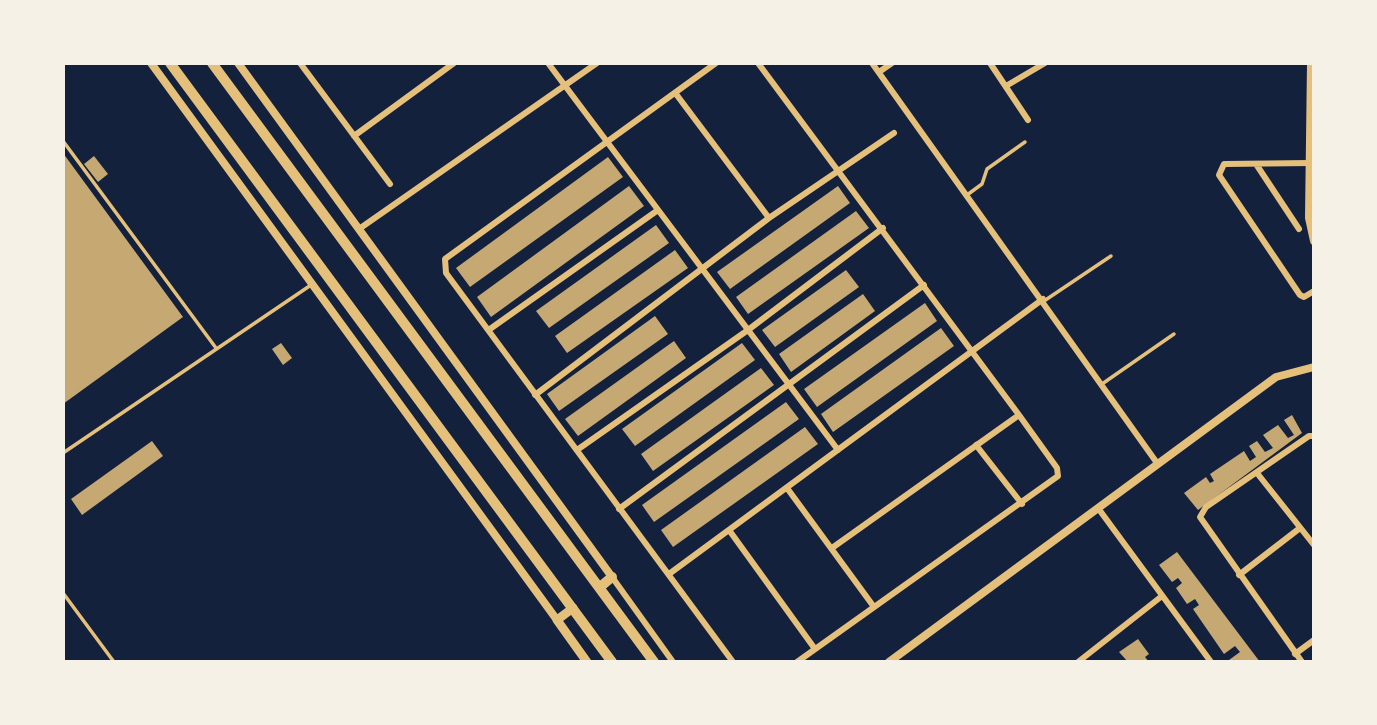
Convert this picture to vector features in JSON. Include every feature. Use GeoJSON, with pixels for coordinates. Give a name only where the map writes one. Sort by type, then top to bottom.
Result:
{"type":"FeatureCollection","features":[{"type":"Feature","properties":{"kind":"main road"},"geometry":{"type":"LineString","coordinates":[[170,63],[612,662]]}},
{"type":"Feature","properties":{"kind":"main road"},"geometry":{"type":"LineString","coordinates":[[212,63],[654,662]]}},
{"type":"Feature","properties":{"kind":"main road"},"geometry":{"type":"LineString","coordinates":[[600,587],[612,577]]}},
{"type":"Feature","properties":{"kind":"main road"},"geometry":{"type":"LineString","coordinates":[[573,608],[557,620],[587,662]]}},
{"type":"Feature","properties":{"kind":"street"},"geometry":{"type":"LineString","coordinates":[[150,63],[557,620]]}},
{"type":"Feature","properties":{"kind":"street"},"geometry":{"type":"LineString","coordinates":[[238,63],[673,662]]}},
{"type":"Feature","properties":{"kind":"street"},"geometry":{"type":"LineString","coordinates":[[300,63],[390,184]]}},
{"type":"Feature","properties":{"kind":"street"},"geometry":{"type":"LineString","coordinates":[[439,63],[444,70]]}},
{"type":"Feature","properties":{"kind":"street"},"geometry":{"type":"LineString","coordinates":[[354,136],[454,63]]}},
{"type":"Feature","properties":{"kind":"street"},"geometry":{"type":"LineString","coordinates":[[548,63],[838,450]]}},
{"type":"Feature","properties":{"kind":"street"},"geometry":{"type":"LineString","coordinates":[[359,229],[597,63]]}},
{"type":"Feature","properties":{"kind":"street"},"geometry":{"type":"LineString","coordinates":[[716,63],[445,259],[446,273],[490,329],[535,395],[733,662]]}},
{"type":"Feature","properties":{"kind":"street"},"geometry":{"type":"LineString","coordinates":[[758,63],[883,228],[1019,415],[1057,468],[1058,476],[797,662]]}},
{"type":"Feature","properties":{"kind":"street"},"geometry":{"type":"LineString","coordinates":[[872,63],[1157,463]]}},
{"type":"Feature","properties":{"kind":"street"},"geometry":{"type":"LineString","coordinates":[[879,72],[892,63]]}},
{"type":"Feature","properties":{"kind":"street"},"geometry":{"type":"LineString","coordinates":[[990,63],[1028,120]]}},
{"type":"Feature","properties":{"kind":"street"},"geometry":{"type":"LineString","coordinates":[[1006,86],[1045,63]]}},
{"type":"Feature","properties":{"kind":"street"},"geometry":{"type":"LineString","coordinates":[[1311,63],[1313,238]]}},
{"type":"Feature","properties":{"kind":"street"},"geometry":{"type":"LineString","coordinates":[[676,93],[769,218]]}},
{"type":"Feature","properties":{"kind":"street"},"geometry":{"type":"LineString","coordinates":[[535,395],[769,218],[894,133]]}},
{"type":"Feature","properties":{"kind":"street"},"geometry":{"type":"LineString","coordinates":[[1312,165],[1224,164],[1219,175],[1300,295],[1304,297],[1314,291]]}},
{"type":"Feature","properties":{"kind":"street"},"geometry":{"type":"LineString","coordinates":[[1256,164],[1299,229]]}},
{"type":"Feature","properties":{"kind":"street"},"geometry":{"type":"LineString","coordinates":[[490,329],[658,210]]}},
{"type":"Feature","properties":{"kind":"street"},"geometry":{"type":"LineString","coordinates":[[577,450],[748,330],[883,228]]}},
{"type":"Feature","properties":{"kind":"street"},"geometry":{"type":"LineString","coordinates":[[619,509],[924,285]]}},
{"type":"Feature","properties":{"kind":"street"},"geometry":{"type":"LineString","coordinates":[[669,574],[1043,300]]}},
{"type":"Feature","properties":{"kind":"street"},"geometry":{"type":"LineString","coordinates":[[889,662],[1276,377],[1314,367]]}},
{"type":"Feature","properties":{"kind":"street"},"geometry":{"type":"LineString","coordinates":[[832,548],[1019,415]]}},
{"type":"Feature","properties":{"kind":"street"},"geometry":{"type":"LineString","coordinates":[[1302,662],[1203,524],[1201,512],[1308,436],[1314,436]]}},
{"type":"Feature","properties":{"kind":"street"},"geometry":{"type":"LineString","coordinates":[[976,445],[1022,504]]}},
{"type":"Feature","properties":{"kind":"street"},"geometry":{"type":"LineString","coordinates":[[1257,473],[1314,545]]}},
{"type":"Feature","properties":{"kind":"street"},"geometry":{"type":"LineString","coordinates":[[787,488],[874,607]]}},
{"type":"Feature","properties":{"kind":"street"},"geometry":{"type":"LineString","coordinates":[[1098,508],[1211,662]]}},
{"type":"Feature","properties":{"kind":"street"},"geometry":{"type":"LineString","coordinates":[[1239,575],[1300,528]]}},
{"type":"Feature","properties":{"kind":"street"},"geometry":{"type":"LineString","coordinates":[[729,530],[815,649]]}},
{"type":"Feature","properties":{"kind":"street"},"geometry":{"type":"LineString","coordinates":[[1078,662],[1162,596]]}},
{"type":"Feature","properties":{"kind":"street"},"geometry":{"type":"LineString","coordinates":[[1295,654],[1314,640]]}},
{"type":"Feature","properties":{"kind":"lane"},"geometry":{"type":"LineString","coordinates":[[63,141],[216,348]]}},
{"type":"Feature","properties":{"kind":"lane"},"geometry":{"type":"LineString","coordinates":[[967,195],[982,184],[986,169],[1025,142]]}},
{"type":"Feature","properties":{"kind":"lane"},"geometry":{"type":"LineString","coordinates":[[1043,300],[1111,256]]}},
{"type":"Feature","properties":{"kind":"lane"},"geometry":{"type":"LineString","coordinates":[[63,453],[312,284]]}},
{"type":"Feature","properties":{"kind":"lane"},"geometry":{"type":"LineString","coordinates":[[1102,384],[1174,334]]}},
{"type":"Feature","properties":{"kind":"lane"},"geometry":{"type":"LineString","coordinates":[[63,593],[114,662]]}},
{"type":"Feature","properties":{"kind":"building"},"geometry":{"type":"Polygon","coordinates":[[[63,153],[183,317],[63,404],[63,153]]]}},
{"type":"Feature","properties":{"kind":"building"},"geometry":{"type":"Polygon","coordinates":[[[94,156],[108,174],[98,182],[84,164],[94,156]]]}},
{"type":"Feature","properties":{"kind":"building"},"geometry":{"type":"Polygon","coordinates":[[[608,157],[623,177],[470,287],[456,268],[608,157]]]}},
{"type":"Feature","properties":{"kind":"building"},"geometry":{"type":"Polygon","coordinates":[[[629,186],[644,206],[491,317],[477,297],[629,186]]]}},
{"type":"Feature","properties":{"kind":"building"},"geometry":{"type":"Polygon","coordinates":[[[838,186],[850,203],[730,289],[717,272],[838,186]]]}},
{"type":"Feature","properties":{"kind":"building"},"geometry":{"type":"Polygon","coordinates":[[[856,211],[869,228],[748,314],[736,297],[856,211]]]}},
{"type":"Feature","properties":{"kind":"building"},"geometry":{"type":"Polygon","coordinates":[[[656,225],[669,243],[549,328],[536,311],[656,225]]]}},
{"type":"Feature","properties":{"kind":"building"},"geometry":{"type":"Polygon","coordinates":[[[675,250],[688,268],[567,353],[555,336],[675,250]]]}},
{"type":"Feature","properties":{"kind":"building"},"geometry":{"type":"Polygon","coordinates":[[[846,270],[859,287],[775,347],[762,330],[846,270]]]}},
{"type":"Feature","properties":{"kind":"building"},"geometry":{"type":"Polygon","coordinates":[[[863,294],[875,311],[791,372],[779,354],[863,294]]]}},
{"type":"Feature","properties":{"kind":"building"},"geometry":{"type":"Polygon","coordinates":[[[925,303],[937,321],[817,407],[804,389],[925,303]]]}},
{"type":"Feature","properties":{"kind":"building"},"geometry":{"type":"Polygon","coordinates":[[[655,316],[668,334],[559,411],[547,394],[655,316]]]}},
{"type":"Feature","properties":{"kind":"building"},"geometry":{"type":"Polygon","coordinates":[[[941,328],[954,346],[833,432],[821,414],[941,328]]]}},
{"type":"Feature","properties":{"kind":"building"},"geometry":{"type":"Polygon","coordinates":[[[674,341],[686,358],[578,436],[565,419],[674,341]]]}},
{"type":"Feature","properties":{"kind":"building"},"geometry":{"type":"Polygon","coordinates":[[[281,343],[292,358],[283,365],[272,349],[281,343]]]}},
{"type":"Feature","properties":{"kind":"building"},"geometry":{"type":"Polygon","coordinates":[[[742,343],[755,360],[635,446],[622,429],[742,343]]]}},
{"type":"Feature","properties":{"kind":"building"},"geometry":{"type":"Polygon","coordinates":[[[761,368],[774,385],[653,471],[641,454],[761,368]]]}},
{"type":"Feature","properties":{"kind":"building"},"geometry":{"type":"Polygon","coordinates":[[[786,402],[799,419],[654,522],[642,505],[786,402]]]}},
{"type":"Feature","properties":{"kind":"building"},"geometry":{"type":"Polygon","coordinates":[[[1292,415],[1302,433],[1198,510],[1184,493],[1206,477],[1210,483],[1214,481],[1210,474],[1244,451],[1250,461],[1256,457],[1249,446],[1257,441],[1265,452],[1273,448],[1263,435],[1278,425],[1288,438],[1294,435],[1284,420],[1292,415]]]}},
{"type":"Feature","properties":{"kind":"building"},"geometry":{"type":"Polygon","coordinates":[[[805,427],[818,444],[673,547],[661,530],[805,427]]]}},
{"type":"Feature","properties":{"kind":"building"},"geometry":{"type":"Polygon","coordinates":[[[152,441],[163,456],[82,515],[71,499],[152,441]]]}},
{"type":"Feature","properties":{"kind":"building"},"geometry":{"type":"Polygon","coordinates":[[[1177,552],[1260,662],[1231,662],[1229,660],[1240,652],[1235,646],[1224,654],[1193,609],[1199,605],[1195,599],[1187,604],[1176,588],[1182,583],[1178,578],[1172,582],[1159,565],[1177,552]]]}},
{"type":"Feature","properties":{"kind":"building"},"geometry":{"type":"Polygon","coordinates":[[[1138,639],[1149,654],[1145,657],[1149,662],[1128,662],[1119,652],[1138,639]]]}}]}
